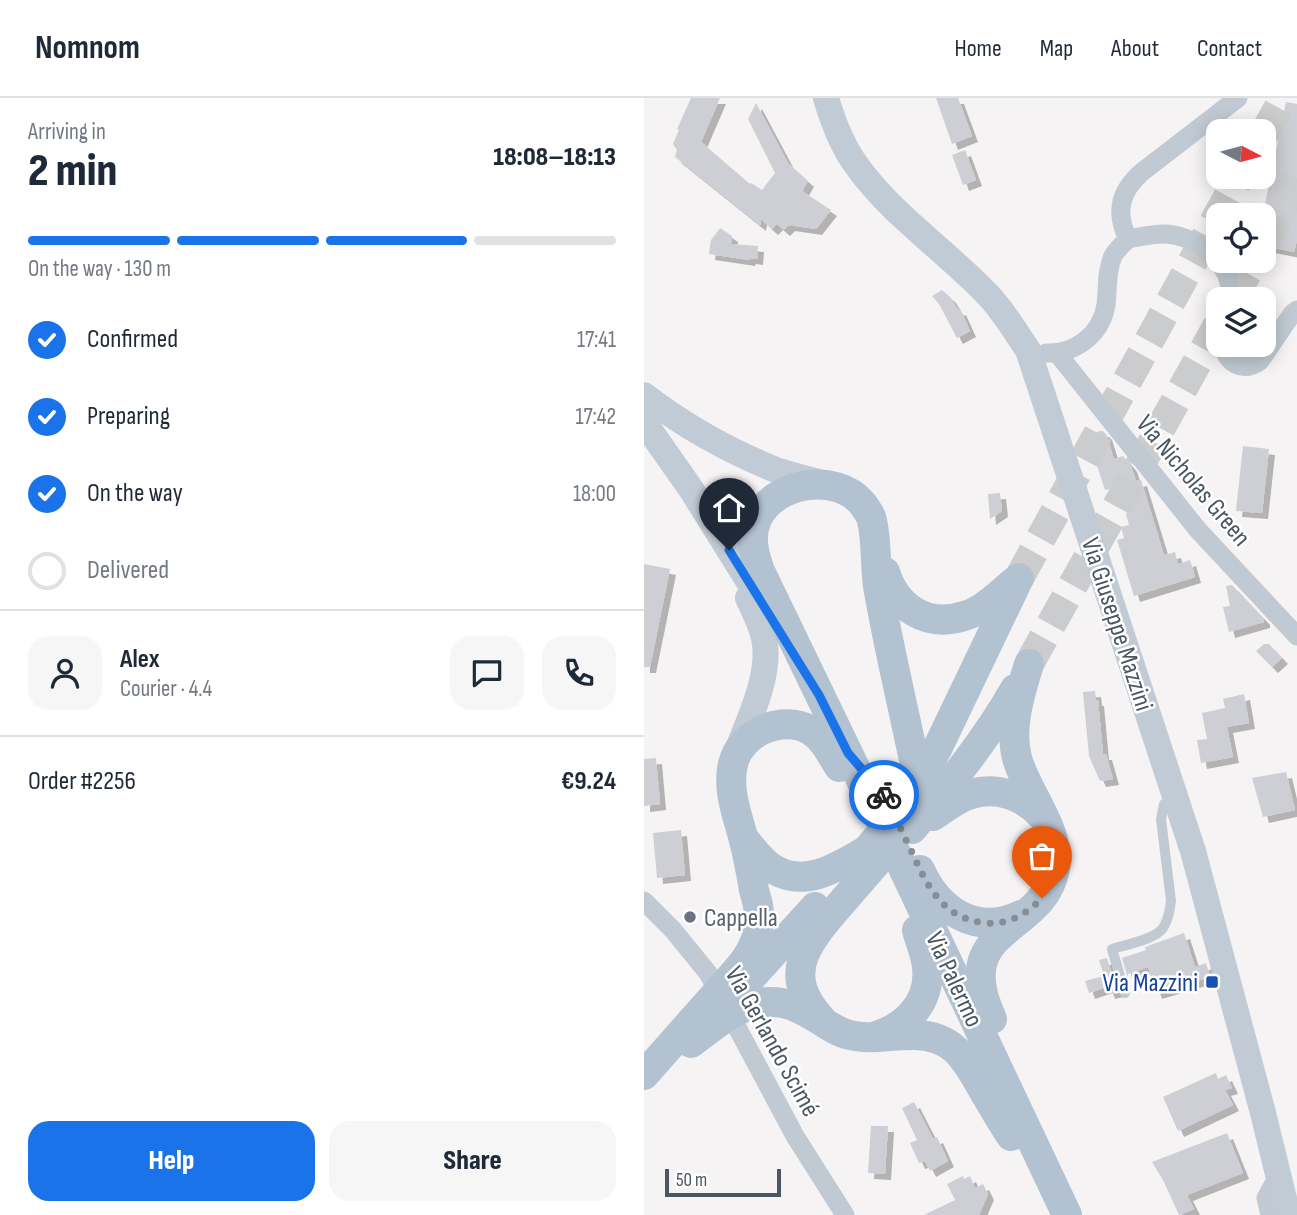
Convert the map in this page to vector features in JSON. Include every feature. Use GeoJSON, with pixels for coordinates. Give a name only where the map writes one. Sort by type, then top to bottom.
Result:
{"type":"FeatureCollection","features":[{"type":"Feature","properties":{"kind":"main road"},"geometry":{"type":"LineString","coordinates":[[819,695],[760,571],[753,553],[753,537],[756,521],[765,506],[778,496],[792,489],[830,485],[853,495],[871,517],[878,584],[914,760],[915,775],[893,830]]}},
{"type":"Feature","properties":{"kind":"main road"},"geometry":{"type":"LineString","coordinates":[[826,1024],[812,1009],[804,993],[801,974],[808,944],[893,830],[937,749],[1019,578],[988,604],[966,616],[948,620],[929,618],[913,612],[899,602],[891,590],[873,534]]}},
{"type":"Feature","properties":{"kind":"main road"},"geometry":{"type":"LineString","coordinates":[[644,1078],[747,985],[893,830],[962,769],[987,734],[1029,664],[1016,716],[1016,756],[1054,842],[1054,871],[1042,898],[991,944],[980,973],[980,986],[983,1001],[1082,1215]]}},
{"type":"Feature","properties":{"kind":"main road","name":"Via Palermo"},"geometry":{"type":"LineString","coordinates":[[819,695],[848,753],[893,830],[1067,1215]]}},
{"type":"Feature","properties":{"kind":"main road"},"geometry":{"type":"LineString","coordinates":[[747,985],[747,958],[759,925],[759,912],[734,806],[731,785],[733,762],[748,739],[758,731],[780,724],[795,725],[820,738],[893,830],[928,974],[924,995],[914,1013],[895,1029],[876,1036]]}},
{"type":"Feature","properties":{"kind":"main road"},"geometry":{"type":"LineString","coordinates":[[848,753],[887,799],[925,882],[948,908],[971,920],[989,923],[1008,921],[1030,910]]}},
{"type":"Feature","properties":{"kind":"main road"},"geometry":{"type":"LineString","coordinates":[[743,838],[764,862],[776,871],[804,877],[819,874],[893,830],[970,794],[987,791],[1004,793],[1022,800],[1035,809],[1045,821]]}},
{"type":"Feature","properties":{"kind":"main road"},"geometry":{"type":"LineString","coordinates":[[747,985],[772,1001],[786,1002],[848,1035],[916,1035],[932,1037],[949,1044],[965,1058],[1033,1175],[1060,1215]]}},
{"type":"Feature","properties":{"kind":"street","name":"Via Giuseppe Mazzini"},"geometry":{"type":"LineString","coordinates":[[826,98],[840,137],[857,166],[886,200],[988,295],[1028,350],[1192,851],[1288,1215]]}},
{"type":"Feature","properties":{"kind":"street"},"geometry":{"type":"LineString","coordinates":[[1128,239],[1121,221],[1121,211],[1125,192],[1130,185],[1152,164],[1238,98]]}},
{"type":"Feature","properties":{"kind":"street"},"geometry":{"type":"LineString","coordinates":[[1028,350],[1057,353],[1080,345],[1094,331],[1102,319],[1108,274],[1114,254],[1128,239],[1165,234],[1179,237],[1205,249],[1221,264],[1231,287]]}},
{"type":"Feature","properties":{"kind":"street"},"geometry":{"type":"LineString","coordinates":[[1276,338],[1297,310]]}},
{"type":"Feature","properties":{"kind":"street","name":"Via Nicholas Green"},"geometry":{"type":"LineString","coordinates":[[1057,353],[1198,530],[1297,636]]}},
{"type":"Feature","properties":{"kind":"street"},"geometry":{"type":"LineString","coordinates":[[1228,357],[1239,366],[1252,366],[1263,357]]}},
{"type":"Feature","properties":{"kind":"street"},"geometry":{"type":"LineString","coordinates":[[644,395],[672,416],[721,444],[776,470],[830,485]]}},
{"type":"Feature","properties":{"kind":"street","name":"Via Palermo"},"geometry":{"type":"LineString","coordinates":[[644,422],[691,489],[819,695]]}},
{"type":"Feature","properties":{"kind":"street"},"geometry":{"type":"LineString","coordinates":[[716,530],[764,640],[762,681],[733,762]]}},
{"type":"Feature","properties":{"kind":"street","name":"Via Gerlando Scimé"},"geometry":{"type":"LineString","coordinates":[[644,901],[673,930],[708,973],[795,1136],[845,1215]]}},
{"type":"Feature","properties":{"kind":"street"},"geometry":{"type":"LineString","coordinates":[[1270,1215],[1266,1198],[1278,1176]]}},
{"type":"Feature","properties":{"kind":"lane"},"geometry":{"type":"LineString","coordinates":[[1125,993],[1112,949],[1147,938],[1162,930],[1169,914],[1171,901],[1161,819],[1164,804],[1175,797]]}},
{"type":"Feature","properties":{"kind":"building"},"geometry":{"type":"Polygon","coordinates":[[[691,98],[720,98],[701,142],[750,184],[762,190],[775,173],[748,119],[756,103],[788,163],[808,181],[802,191],[831,210],[816,229],[789,225],[784,230],[777,224],[772,229],[761,219],[760,225],[675,157],[677,150],[673,144],[679,130],[677,129],[691,98]]]}},
{"type":"Feature","properties":{"kind":"building"},"geometry":{"type":"Polygon","coordinates":[[[936,98],[958,98],[972,136],[952,144],[936,98]]]}},
{"type":"Feature","properties":{"kind":"building"},"geometry":{"type":"Polygon","coordinates":[[[1286,102],[1297,104],[1297,240],[1294,252],[1276,248],[1276,203],[1265,203],[1268,189],[1276,189],[1276,151],[1286,102]]]}},
{"type":"Feature","properties":{"kind":"building"},"geometry":{"type":"Polygon","coordinates":[[[965,150],[976,180],[963,185],[952,155],[965,150]]]}},
{"type":"Feature","properties":{"kind":"building"},"geometry":{"type":"Polygon","coordinates":[[[720,228],[732,236],[731,244],[758,246],[757,259],[709,254],[711,240],[720,228]]]}},
{"type":"Feature","properties":{"kind":"building"},"geometry":{"type":"Polygon","coordinates":[[[942,290],[958,310],[960,309],[970,331],[957,338],[932,296],[942,290]]]}},
{"type":"Feature","properties":{"kind":"building"},"geometry":{"type":"Polygon","coordinates":[[[1100,431],[1106,434],[1114,459],[1123,456],[1131,466],[1136,481],[1141,480],[1164,555],[1175,552],[1178,564],[1190,560],[1195,577],[1134,596],[1117,540],[1124,538],[1121,527],[1129,525],[1127,514],[1118,486],[1105,490],[1087,435],[1100,431]]]}},
{"type":"Feature","properties":{"kind":"building"},"geometry":{"type":"Polygon","coordinates":[[[1243,446],[1269,449],[1262,513],[1236,511],[1243,446]]]}},
{"type":"Feature","properties":{"kind":"building"},"geometry":{"type":"Polygon","coordinates":[[[1000,493],[1002,511],[990,519],[988,494],[1000,493]]]}},
{"type":"Feature","properties":{"kind":"building"},"geometry":{"type":"Polygon","coordinates":[[[644,564],[670,569],[650,667],[644,667],[644,564]]]}},
{"type":"Feature","properties":{"kind":"building"},"geometry":{"type":"Polygon","coordinates":[[[1232,585],[1264,622],[1229,632],[1223,607],[1230,606],[1226,586],[1232,585]]]}},
{"type":"Feature","properties":{"kind":"building"},"geometry":{"type":"Polygon","coordinates":[[[1264,644],[1269,644],[1282,658],[1272,667],[1256,651],[1264,644]]]}},
{"type":"Feature","properties":{"kind":"building"},"geometry":{"type":"Polygon","coordinates":[[[1095,691],[1103,754],[1106,754],[1113,779],[1100,781],[1089,756],[1083,692],[1095,691]]]}},
{"type":"Feature","properties":{"kind":"building"},"geometry":{"type":"Polygon","coordinates":[[[1244,694],[1249,723],[1227,727],[1233,757],[1201,763],[1197,740],[1207,739],[1202,713],[1225,708],[1223,699],[1244,694]]]}},
{"type":"Feature","properties":{"kind":"building"},"geometry":{"type":"Polygon","coordinates":[[[656,758],[660,804],[644,806],[644,759],[656,758]]]}},
{"type":"Feature","properties":{"kind":"building"},"geometry":{"type":"Polygon","coordinates":[[[1286,772],[1295,810],[1263,817],[1252,778],[1286,772]]]}},
{"type":"Feature","properties":{"kind":"building"},"geometry":{"type":"Polygon","coordinates":[[[681,830],[685,875],[657,878],[653,833],[681,830]]]}},
{"type":"Feature","properties":{"kind":"building"},"geometry":{"type":"Polygon","coordinates":[[[1184,933],[1195,967],[1206,963],[1210,977],[1156,993],[1148,967],[1128,974],[1128,978],[1122,958],[1184,933]]]}},
{"type":"Feature","properties":{"kind":"building"},"geometry":{"type":"Polygon","coordinates":[[[1107,958],[1117,991],[1109,993],[1107,987],[1089,993],[1085,981],[1104,976],[1099,960],[1107,958]]]}},
{"type":"Feature","properties":{"kind":"building"},"geometry":{"type":"Polygon","coordinates":[[[1216,1073],[1218,1079],[1226,1075],[1232,1088],[1225,1090],[1233,1105],[1178,1131],[1163,1097],[1216,1073]]]}},
{"type":"Feature","properties":{"kind":"building"},"geometry":{"type":"Polygon","coordinates":[[[914,1102],[933,1139],[937,1137],[948,1161],[930,1171],[925,1161],[919,1163],[910,1143],[917,1140],[902,1108],[914,1102]]]}},
{"type":"Feature","properties":{"kind":"building"},"geometry":{"type":"Polygon","coordinates":[[[871,1126],[888,1126],[885,1174],[868,1173],[871,1126]]]}},
{"type":"Feature","properties":{"kind":"building"},"geometry":{"type":"Polygon","coordinates":[[[1227,1133],[1243,1173],[1187,1195],[1194,1209],[1179,1215],[1152,1162],[1227,1133]]]}},
{"type":"Feature","properties":{"kind":"building"},"geometry":{"type":"Polygon","coordinates":[[[963,1176],[964,1179],[970,1176],[975,1188],[983,1184],[988,1194],[979,1215],[924,1215],[955,1200],[947,1184],[963,1176]]]}},
{"type":"Feature","properties":{"kind":"tunnel"},"geometry":{"type":"LineString","coordinates":[[1272,119],[1284,98]]}},
{"type":"Feature","properties":{"kind":"tunnel"},"geometry":{"type":"LineString","coordinates":[[1276,219],[1297,178]]}},
{"type":"Feature","properties":{"kind":"tunnel"},"geometry":{"type":"LineString","coordinates":[[1019,578],[1232,189]]}},
{"type":"Feature","properties":{"kind":"tunnel"},"geometry":{"type":"LineString","coordinates":[[1239,287],[1247,273]]}},
{"type":"Feature","properties":{"kind":"tunnel"},"geometry":{"type":"LineString","coordinates":[[1029,664],[1206,347]]}},
{"type":"Feature","properties":{"kind":"way so far"},"geometry":{"type":"LineString","coordinates":[[884,795],[925,882],[948,908],[971,920],[999,923],[1030,910],[1042,898]]}},
{"type":"Feature","properties":{"kind":"place","name":"Cappella"},"geometry":{"type":"Point","coordinates":[690,917]}},
{"type":"Feature","properties":{"kind":"place","name":"Via Mazzini"},"geometry":{"type":"Point","coordinates":[1212,982]}},
{"type":"Feature","properties":{"kind":"route"},"geometry":{"type":"LineString","coordinates":[[729,550],[819,695],[848,753],[884,795]]}}]}
